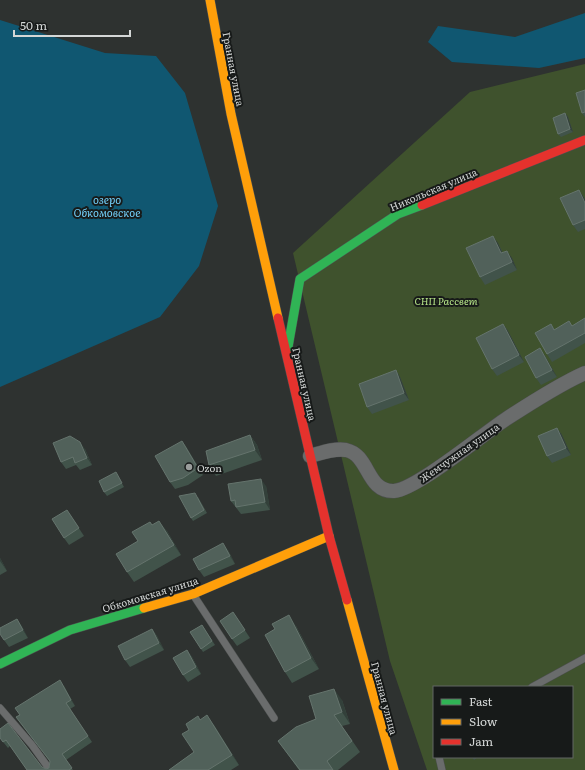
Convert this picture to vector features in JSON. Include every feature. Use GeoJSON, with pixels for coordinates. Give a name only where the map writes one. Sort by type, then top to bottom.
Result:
{"type":"FeatureCollection","features":[{"type":"Feature","properties":{"kind":"street","name":"Гранная улица"},"geometry":{"type":"LineString","coordinates":[[210,0],[231,114],[329,536],[394,770]]}},
{"type":"Feature","properties":{"kind":"street","name":"Никольская улица"},"geometry":{"type":"LineString","coordinates":[[287,355],[300,279],[398,214],[585,140]]}},
{"type":"Feature","properties":{"kind":"street","name":"Жемчужная улица"},"geometry":{"type":"LineString","coordinates":[[310,456],[333,450],[346,450],[358,455],[366,465],[372,482],[387,490],[394,491],[416,483],[507,418],[585,374]]}},
{"type":"Feature","properties":{"kind":"street","name":"Обкомовская улица"},"geometry":{"type":"LineString","coordinates":[[0,664],[70,630],[193,594],[329,536]]}},
{"type":"Feature","properties":{"kind":"lane"},"geometry":{"type":"LineString","coordinates":[[193,594],[274,718]]}},
{"type":"Feature","properties":{"kind":"lane"},"geometry":{"type":"LineString","coordinates":[[534,686],[585,658]]}},
{"type":"Feature","properties":{"kind":"lane"},"geometry":{"type":"LineString","coordinates":[[0,708],[32,745],[50,770]]}},
{"type":"Feature","properties":{"kind":"lane"},"geometry":{"type":"LineString","coordinates":[[439,758],[442,770]]}},
{"type":"Feature","properties":{"kind":"green space","name":"СНП Рассвет"},"geometry":{"type":"Polygon","coordinates":[[[585,64],[585,770],[427,770],[390,661],[293,253],[470,92],[585,64]]]}},
{"type":"Feature","properties":{"kind":"water"},"geometry":{"type":"Polygon","coordinates":[[[585,13],[585,58],[539,68],[452,62],[428,42],[438,26],[515,37],[585,13]]]}},
{"type":"Feature","properties":{"kind":"water","name":"озеро Обкомовское"},"geometry":{"type":"Polygon","coordinates":[[[0,20],[105,53],[156,56],[185,93],[218,206],[199,266],[160,317],[0,387],[0,20]]]}},
{"type":"Feature","properties":{"kind":"building"},"geometry":{"type":"Polygon","coordinates":[[[585,90],[585,112],[582,113],[576,93],[585,90]]]}},
{"type":"Feature","properties":{"kind":"building"},"geometry":{"type":"Polygon","coordinates":[[[565,113],[570,129],[558,134],[553,118],[565,113]]]}},
{"type":"Feature","properties":{"kind":"building"},"geometry":{"type":"Polygon","coordinates":[[[579,190],[585,203],[585,220],[573,225],[560,198],[579,190]]]}},
{"type":"Feature","properties":{"kind":"building"},"geometry":{"type":"Polygon","coordinates":[[[493,236],[501,253],[507,251],[512,262],[480,277],[466,248],[493,236]]]}},
{"type":"Feature","properties":{"kind":"building"},"geometry":{"type":"Polygon","coordinates":[[[585,318],[585,333],[547,354],[535,333],[551,324],[554,330],[569,321],[572,326],[585,318]]]}},
{"type":"Feature","properties":{"kind":"building"},"geometry":{"type":"Polygon","coordinates":[[[503,324],[519,355],[492,369],[476,338],[503,324]]]}},
{"type":"Feature","properties":{"kind":"building"},"geometry":{"type":"Polygon","coordinates":[[[540,348],[552,370],[536,378],[525,357],[540,348]]]}},
{"type":"Feature","properties":{"kind":"building"},"geometry":{"type":"Polygon","coordinates":[[[396,370],[404,393],[367,407],[359,384],[396,370]]]}},
{"type":"Feature","properties":{"kind":"building"},"geometry":{"type":"Polygon","coordinates":[[[557,428],[566,448],[547,456],[538,436],[557,428]]]}},
{"type":"Feature","properties":{"kind":"building"},"geometry":{"type":"Polygon","coordinates":[[[250,435],[255,450],[209,465],[206,451],[250,435]]]}},
{"type":"Feature","properties":{"kind":"building"},"geometry":{"type":"Polygon","coordinates":[[[70,436],[80,442],[87,458],[75,463],[73,457],[61,462],[53,443],[70,436]]]}},
{"type":"Feature","properties":{"kind":"building"},"geometry":{"type":"Polygon","coordinates":[[[182,441],[198,468],[183,478],[170,482],[155,456],[182,441]]]}},
{"type":"Feature","properties":{"kind":"building"},"geometry":{"type":"Polygon","coordinates":[[[116,472],[122,483],[104,492],[99,481],[116,472]]]}},
{"type":"Feature","properties":{"kind":"building"},"geometry":{"type":"Polygon","coordinates":[[[261,479],[265,502],[236,507],[235,500],[231,501],[228,484],[261,479]]]}},
{"type":"Feature","properties":{"kind":"building"},"geometry":{"type":"Polygon","coordinates":[[[195,493],[204,510],[191,518],[179,496],[195,493]]]}},
{"type":"Feature","properties":{"kind":"building"},"geometry":{"type":"Polygon","coordinates":[[[67,510],[79,528],[64,538],[52,519],[67,510]]]}},
{"type":"Feature","properties":{"kind":"building"},"geometry":{"type":"Polygon","coordinates":[[[159,521],[174,545],[127,572],[116,554],[138,541],[132,532],[150,522],[152,525],[159,521]]]}},
{"type":"Feature","properties":{"kind":"building"},"geometry":{"type":"Polygon","coordinates":[[[223,543],[230,556],[199,570],[193,559],[223,543]]]}},
{"type":"Feature","properties":{"kind":"building"},"geometry":{"type":"Polygon","coordinates":[[[233,612],[245,630],[232,639],[220,621],[233,612]]]}},
{"type":"Feature","properties":{"kind":"building"},"geometry":{"type":"Polygon","coordinates":[[[289,615],[311,658],[285,672],[265,635],[275,629],[272,624],[289,615]]]}},
{"type":"Feature","properties":{"kind":"building"},"geometry":{"type":"Polygon","coordinates":[[[17,619],[23,630],[4,640],[0,634],[0,628],[17,619]]]}},
{"type":"Feature","properties":{"kind":"building"},"geometry":{"type":"Polygon","coordinates":[[[202,625],[212,641],[201,649],[190,632],[202,625]]]}},
{"type":"Feature","properties":{"kind":"building"},"geometry":{"type":"Polygon","coordinates":[[[152,629],[159,643],[125,660],[118,646],[152,629]]]}},
{"type":"Feature","properties":{"kind":"building"},"geometry":{"type":"Polygon","coordinates":[[[187,650],[196,667],[183,675],[173,658],[187,650]]]}},
{"type":"Feature","properties":{"kind":"building"},"geometry":{"type":"Polygon","coordinates":[[[60,680],[71,700],[66,703],[88,736],[62,754],[72,768],[69,770],[27,770],[6,740],[3,742],[0,738],[0,729],[8,723],[42,767],[46,769],[49,768],[50,761],[16,717],[20,715],[15,708],[60,680]]]}},
{"type":"Feature","properties":{"kind":"building"},"geometry":{"type":"Polygon","coordinates":[[[334,689],[342,712],[334,715],[352,741],[327,761],[333,770],[300,770],[278,741],[296,727],[316,719],[309,696],[334,689]]]}},
{"type":"Feature","properties":{"kind":"building"},"geometry":{"type":"Polygon","coordinates":[[[207,715],[232,755],[208,770],[169,770],[194,752],[182,734],[189,730],[186,724],[198,716],[200,720],[207,715]]]}},
{"type":"Feature","properties":{"kind":"traffic: fast"},"geometry":{"type":"LineString","coordinates":[[288,347],[300,279],[398,214],[422,205]]}},
{"type":"Feature","properties":{"kind":"traffic: fast"},"geometry":{"type":"LineString","coordinates":[[0,664],[70,630],[144,608]]}},
{"type":"Feature","properties":{"kind":"traffic: slow"},"geometry":{"type":"LineString","coordinates":[[210,0],[231,114],[278,318]]}},
{"type":"Feature","properties":{"kind":"traffic: slow"},"geometry":{"type":"LineString","coordinates":[[144,608],[193,594],[329,536]]}},
{"type":"Feature","properties":{"kind":"traffic: slow"},"geometry":{"type":"LineString","coordinates":[[347,600],[394,770]]}},
{"type":"Feature","properties":{"kind":"traffic: jam"},"geometry":{"type":"LineString","coordinates":[[422,205],[585,140]]}},
{"type":"Feature","properties":{"kind":"traffic: jam"},"geometry":{"type":"LineString","coordinates":[[278,318],[329,536],[347,600]]}},
{"type":"Feature","properties":{"kind":"place","name":"Ozon"},"geometry":{"type":"Point","coordinates":[189,467]}}]}
